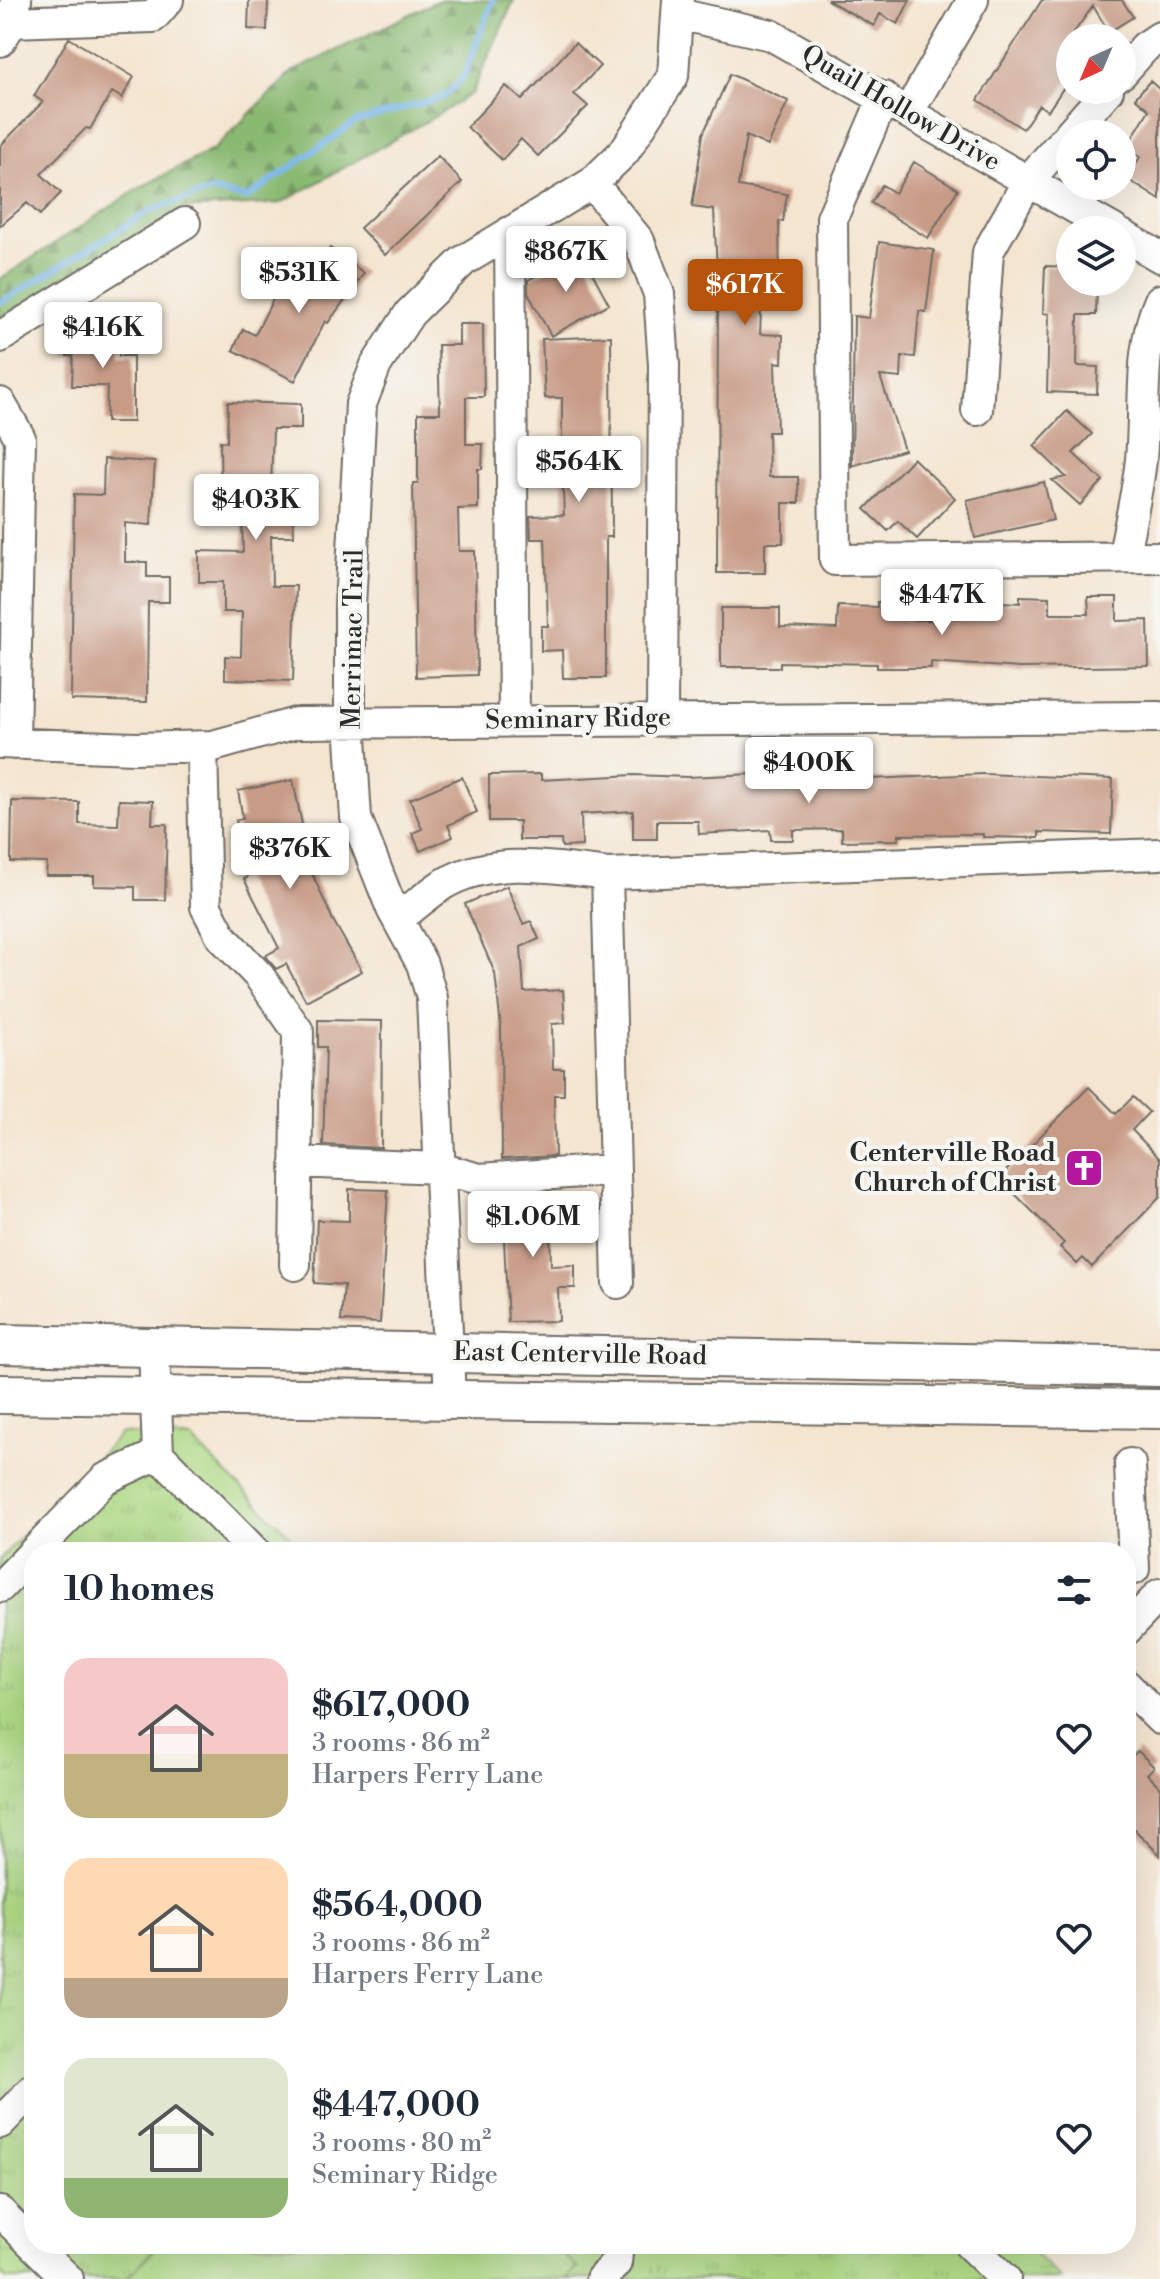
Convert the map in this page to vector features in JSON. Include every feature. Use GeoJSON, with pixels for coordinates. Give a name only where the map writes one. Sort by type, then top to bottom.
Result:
{"type":"FeatureCollection","features":[{"type":"Feature","properties":{"kind":"main road","name":"East Centerville Road"},"geometry":{"type":"LineString","coordinates":[[0,1344],[1160,1367]]}},
{"type":"Feature","properties":{"kind":"main road"},"geometry":{"type":"LineString","coordinates":[[902,1361],[903,1405]]}},
{"type":"Feature","properties":{"kind":"main road","name":"East Centerville Road"},"geometry":{"type":"LineString","coordinates":[[0,1394],[1160,1409]]}},
{"type":"Feature","properties":{"kind":"street"},"geometry":{"type":"LineString","coordinates":[[9,21],[153,17],[168,0]]}},
{"type":"Feature","properties":{"kind":"street"},"geometry":{"type":"LineString","coordinates":[[973,0],[896,104],[832,218],[835,560],[1160,557]]}},
{"type":"Feature","properties":{"kind":"street","name":"Quail Hollow Drive"},"geometry":{"type":"LineString","coordinates":[[678,7],[771,35],[1089,216]]}},
{"type":"Feature","properties":{"kind":"street","name":"Merrimac Trail"},"geometry":{"type":"LineString","coordinates":[[450,1399],[439,1168],[439,1085],[432,998],[422,964],[398,919],[356,818],[350,722],[350,606],[361,404],[376,365],[410,313],[463,261],[592,183],[624,152],[673,76],[678,7]]}},
{"type":"Feature","properties":{"kind":"street"},"geometry":{"type":"LineString","coordinates":[[1136,57],[1160,37]]}},
{"type":"Feature","properties":{"kind":"street"},"geometry":{"type":"LineString","coordinates":[[977,410],[988,252],[1028,181],[1096,104]]}},
{"type":"Feature","properties":{"kind":"street"},"geometry":{"type":"LineString","coordinates":[[592,183],[639,241],[659,294],[664,365],[662,718]]}},
{"type":"Feature","properties":{"kind":"street"},"geometry":{"type":"LineString","coordinates":[[0,337],[185,223]]}},
{"type":"Feature","properties":{"kind":"street"},"geometry":{"type":"LineString","coordinates":[[510,232],[514,720]]}},
{"type":"Feature","properties":{"kind":"street"},"geometry":{"type":"LineString","coordinates":[[1136,243],[1160,257]]}},
{"type":"Feature","properties":{"kind":"street"},"geometry":{"type":"LineString","coordinates":[[1124,556],[1141,459],[1143,391],[1152,319],[1160,300]]}},
{"type":"Feature","properties":{"kind":"street"},"geometry":{"type":"LineString","coordinates":[[0,403],[20,438],[7,744]]}},
{"type":"Feature","properties":{"kind":"street","name":"Seminary Ridge"},"geometry":{"type":"LineString","coordinates":[[7,744],[202,747],[296,723],[662,718],[1160,717]]}},
{"type":"Feature","properties":{"kind":"street"},"geometry":{"type":"LineString","coordinates":[[202,747],[206,907],[222,937],[259,976],[298,1031],[295,1265]]}},
{"type":"Feature","properties":{"kind":"street"},"geometry":{"type":"LineString","coordinates":[[398,919],[445,884],[484,871],[530,863],[607,874],[1160,854]]}},
{"type":"Feature","properties":{"kind":"street"},"geometry":{"type":"LineString","coordinates":[[607,874],[612,1170],[618,1283]]}},
{"type":"Feature","properties":{"kind":"street"},"geometry":{"type":"LineString","coordinates":[[296,1162],[439,1168],[479,1179],[612,1170]]}},
{"type":"Feature","properties":{"kind":"street"},"geometry":{"type":"LineString","coordinates":[[154,1347],[153,1395],[158,1454],[245,1542]]}},
{"type":"Feature","properties":{"kind":"street"},"geometry":{"type":"LineString","coordinates":[[44,1542],[105,1479],[158,1454]]}},
{"type":"Feature","properties":{"kind":"street"},"geometry":{"type":"LineString","coordinates":[[1130,1464],[1140,1570]]}},
{"type":"Feature","properties":{"kind":"street"},"geometry":{"type":"LineString","coordinates":[[0,1587],[24,1562]]}},
{"type":"Feature","properties":{"kind":"street"},"geometry":{"type":"LineString","coordinates":[[1136,1619],[1160,1594]]}},
{"type":"Feature","properties":{"kind":"street"},"geometry":{"type":"LineString","coordinates":[[1136,1695],[1160,1719]]}},
{"type":"Feature","properties":{"kind":"street"},"geometry":{"type":"LineString","coordinates":[[0,2123],[24,2098]]}},
{"type":"Feature","properties":{"kind":"street"},"geometry":{"type":"LineString","coordinates":[[0,2212],[24,2236]]}},
{"type":"Feature","properties":{"kind":"street"},"geometry":{"type":"LineString","coordinates":[[43,2254],[68,2279]]}},
{"type":"Feature","properties":{"kind":"street"},"geometry":{"type":"LineString","coordinates":[[601,2279],[616,2263],[617,2254]]}},
{"type":"Feature","properties":{"kind":"street"},"geometry":{"type":"LineString","coordinates":[[979,2254],[1005,2279]]}},
{"type":"Feature","properties":{"kind":"green space"},"geometry":{"type":"Polygon","coordinates":[[[439,0],[514,0],[472,93],[281,203],[183,209],[0,318],[0,279],[141,187],[214,149],[292,72],[439,0]]]}},
{"type":"Feature","properties":{"kind":"green space"},"geometry":{"type":"Polygon","coordinates":[[[121,1433],[191,1439],[297,1542],[24,1542],[24,2254],[1035,2254],[1061,2279],[7,2279],[0,2273],[0,1559],[121,1433]]]}},
{"type":"Feature","properties":{"kind":"green space"},"geometry":{"type":"Polygon","coordinates":[[[150,2254],[565,2254],[577,2268],[566,2279],[126,2279],[150,2254]]]}},
{"type":"Feature","properties":{"kind":"building"},"geometry":{"type":"Polygon","coordinates":[[[249,0],[268,0],[267,30],[248,29],[249,0]]]}},
{"type":"Feature","properties":{"kind":"building"},"geometry":{"type":"Polygon","coordinates":[[[827,0],[910,0],[898,24],[880,14],[874,26],[827,0]]]}},
{"type":"Feature","properties":{"kind":"building"},"geometry":{"type":"Polygon","coordinates":[[[1042,0],[1122,0],[1133,17],[1122,24],[1104,24],[1093,6],[1080,24],[1056,24],[1056,99],[1048,111],[1039,105],[1023,129],[978,100],[1042,0]]]}},
{"type":"Feature","properties":{"kind":"building"},"geometry":{"type":"Polygon","coordinates":[[[69,38],[134,77],[122,98],[112,92],[90,129],[86,128],[41,174],[61,193],[40,215],[27,203],[0,226],[0,146],[43,102],[34,96],[69,38]]]}},
{"type":"Feature","properties":{"kind":"building"},"geometry":{"type":"Polygon","coordinates":[[[575,43],[600,66],[574,94],[588,106],[538,156],[521,139],[502,160],[467,127],[506,86],[522,100],[575,43]]]}},
{"type":"Feature","properties":{"kind":"building"},"geometry":{"type":"Polygon","coordinates":[[[730,74],[788,101],[768,146],[746,136],[738,186],[787,194],[783,221],[779,221],[780,289],[762,290],[760,334],[783,335],[782,363],[775,362],[777,432],[768,432],[769,477],[798,477],[799,503],[783,503],[783,543],[765,543],[765,573],[717,573],[718,290],[714,210],[692,207],[703,134],[730,74]]]}},
{"type":"Feature","properties":{"kind":"building"},"geometry":{"type":"Polygon","coordinates":[[[1150,81],[1160,90],[1160,200],[1136,185],[1136,164],[1140,157],[1136,154],[1136,131],[1149,110],[1136,97],[1150,81]]]}},
{"type":"Feature","properties":{"kind":"building"},"geometry":{"type":"Polygon","coordinates":[[[438,156],[462,182],[385,255],[360,228],[438,156]]]}},
{"type":"Feature","properties":{"kind":"building"},"geometry":{"type":"Polygon","coordinates":[[[914,162],[958,189],[928,238],[871,203],[882,185],[895,193],[914,162]]]}},
{"type":"Feature","properties":{"kind":"building"},"geometry":{"type":"Polygon","coordinates":[[[879,242],[934,250],[926,312],[919,311],[915,357],[902,356],[901,378],[880,376],[904,450],[852,466],[854,316],[869,318],[879,242]]]}},
{"type":"Feature","properties":{"kind":"building"},"geometry":{"type":"Polygon","coordinates":[[[330,248],[364,273],[328,323],[325,321],[295,381],[233,350],[243,329],[255,335],[277,286],[291,265],[309,278],[330,248]]]}},
{"type":"Feature","properties":{"kind":"building"},"geometry":{"type":"Polygon","coordinates":[[[581,252],[609,304],[551,336],[528,293],[528,280],[581,252]]]}},
{"type":"Feature","properties":{"kind":"building"},"geometry":{"type":"Polygon","coordinates":[[[1045,266],[1056,266],[1056,296],[1097,296],[1096,315],[1078,315],[1077,366],[1098,367],[1097,394],[1047,392],[1049,314],[1043,313],[1045,266]]]}},
{"type":"Feature","properties":{"kind":"building"},"geometry":{"type":"Polygon","coordinates":[[[459,324],[483,324],[484,397],[466,397],[466,444],[483,444],[482,469],[478,469],[478,508],[458,509],[459,551],[475,551],[477,675],[416,677],[413,483],[418,483],[418,413],[440,413],[438,345],[459,345],[459,324]]]}},
{"type":"Feature","properties":{"kind":"building"},"geometry":{"type":"Polygon","coordinates":[[[67,330],[119,331],[119,356],[133,356],[133,422],[106,422],[107,386],[72,386],[73,356],[67,356],[67,330]]]}},
{"type":"Feature","properties":{"kind":"building"},"geometry":{"type":"Polygon","coordinates":[[[611,336],[612,537],[606,537],[606,678],[563,678],[562,650],[541,651],[541,626],[548,626],[545,539],[531,539],[530,516],[564,515],[562,467],[547,467],[546,441],[562,441],[562,398],[545,398],[542,339],[611,336]]]}},
{"type":"Feature","properties":{"kind":"building"},"geometry":{"type":"Polygon","coordinates":[[[228,402],[301,404],[301,429],[273,429],[271,488],[292,487],[294,536],[271,536],[272,586],[296,586],[293,681],[225,679],[225,656],[241,657],[242,612],[223,612],[223,582],[199,582],[199,551],[243,552],[242,517],[221,518],[220,441],[227,442],[228,402]]]}},
{"type":"Feature","properties":{"kind":"building"},"geometry":{"type":"Polygon","coordinates":[[[1067,411],[1092,434],[1073,453],[1103,481],[1080,505],[1052,480],[1066,477],[1034,446],[1067,411]]]}},
{"type":"Feature","properties":{"kind":"building"},"geometry":{"type":"Polygon","coordinates":[[[913,458],[955,498],[917,539],[898,521],[888,531],[865,509],[913,458]]]}},
{"type":"Feature","properties":{"kind":"building"},"geometry":{"type":"Polygon","coordinates":[[[104,459],[155,462],[151,525],[125,523],[125,562],[147,562],[147,577],[169,577],[169,602],[148,602],[147,702],[71,700],[74,494],[103,495],[104,459]]]}},
{"type":"Feature","properties":{"kind":"building"},"geometry":{"type":"Polygon","coordinates":[[[1044,482],[1053,520],[975,538],[967,500],[1044,482]]]}},
{"type":"Feature","properties":{"kind":"building"},"geometry":{"type":"Polygon","coordinates":[[[1020,596],[1050,597],[1050,614],[1089,614],[1088,597],[1117,597],[1117,621],[1148,620],[1149,666],[1020,668],[931,662],[931,668],[877,668],[877,664],[780,662],[780,667],[721,667],[721,608],[780,608],[780,627],[837,629],[838,606],[877,607],[877,602],[902,602],[902,620],[947,620],[947,606],[979,607],[980,601],[1020,603],[1020,596]]]}},
{"type":"Feature","properties":{"kind":"building"},"geometry":{"type":"Polygon","coordinates":[[[541,774],[541,780],[754,774],[754,778],[824,777],[824,781],[984,774],[1113,779],[1111,834],[1039,832],[1039,838],[983,837],[983,834],[899,835],[899,840],[842,841],[842,829],[793,830],[793,840],[771,840],[770,830],[699,834],[698,821],[657,821],[657,839],[633,839],[633,811],[581,814],[582,846],[562,847],[561,840],[519,840],[519,821],[489,821],[489,775],[541,774]]]}},
{"type":"Feature","properties":{"kind":"building"},"geometry":{"type":"Polygon","coordinates":[[[462,777],[477,812],[448,825],[453,837],[420,851],[412,833],[422,829],[410,799],[462,777]]]}},
{"type":"Feature","properties":{"kind":"building"},"geometry":{"type":"Polygon","coordinates":[[[293,780],[305,839],[297,840],[333,920],[362,971],[306,1001],[286,964],[276,969],[265,956],[279,948],[244,879],[247,878],[236,820],[243,819],[238,791],[293,780]]]}},
{"type":"Feature","properties":{"kind":"building"},"geometry":{"type":"Polygon","coordinates":[[[119,800],[153,801],[152,824],[167,824],[165,900],[135,900],[135,887],[94,886],[94,876],[46,876],[47,863],[11,862],[12,801],[79,802],[79,824],[118,825],[119,800]]]}},
{"type":"Feature","properties":{"kind":"building"},"geometry":{"type":"Polygon","coordinates":[[[507,886],[523,924],[531,921],[539,939],[521,947],[524,992],[563,990],[565,1023],[552,1024],[553,1069],[564,1069],[564,1095],[554,1095],[555,1156],[502,1159],[501,1027],[495,973],[465,904],[507,886]]]}},
{"type":"Feature","properties":{"kind":"building"},"geometry":{"type":"Polygon","coordinates":[[[318,1020],[382,1021],[381,1148],[323,1145],[326,1047],[318,1047],[318,1020]]]}},
{"type":"Feature","properties":{"kind":"building","name":"Centerville Road Church of Christ"},"geometry":{"type":"Polygon","coordinates":[[[1089,1087],[1116,1114],[1133,1097],[1149,1112],[1132,1130],[1160,1159],[1160,1197],[1092,1267],[1083,1258],[1077,1264],[1060,1247],[1064,1243],[999,1178],[1089,1087]]]}},
{"type":"Feature","properties":{"kind":"building"},"geometry":{"type":"Polygon","coordinates":[[[349,1189],[388,1190],[380,1323],[341,1321],[344,1285],[314,1283],[317,1220],[349,1221],[349,1189]]]}},
{"type":"Feature","properties":{"kind":"building"},"geometry":{"type":"Polygon","coordinates":[[[565,1198],[566,1223],[550,1223],[551,1266],[575,1265],[575,1288],[558,1288],[559,1321],[508,1322],[502,1199],[565,1198]]]}},
{"type":"Feature","properties":{"kind":"building"},"geometry":{"type":"Polygon","coordinates":[[[1138,1751],[1154,1767],[1147,1774],[1160,1787],[1160,1855],[1136,1831],[1138,1751]]]}},
{"type":"Feature","properties":{"kind":"waterway"},"geometry":{"type":"LineString","coordinates":[[0,303],[153,209],[212,191],[247,198],[355,122],[444,97],[464,76],[493,0]]}},
{"type":"Feature","properties":{"kind":"place","name":"Centerville Road Church of Christ"},"geometry":{"type":"Point","coordinates":[1084,1168]}}]}
